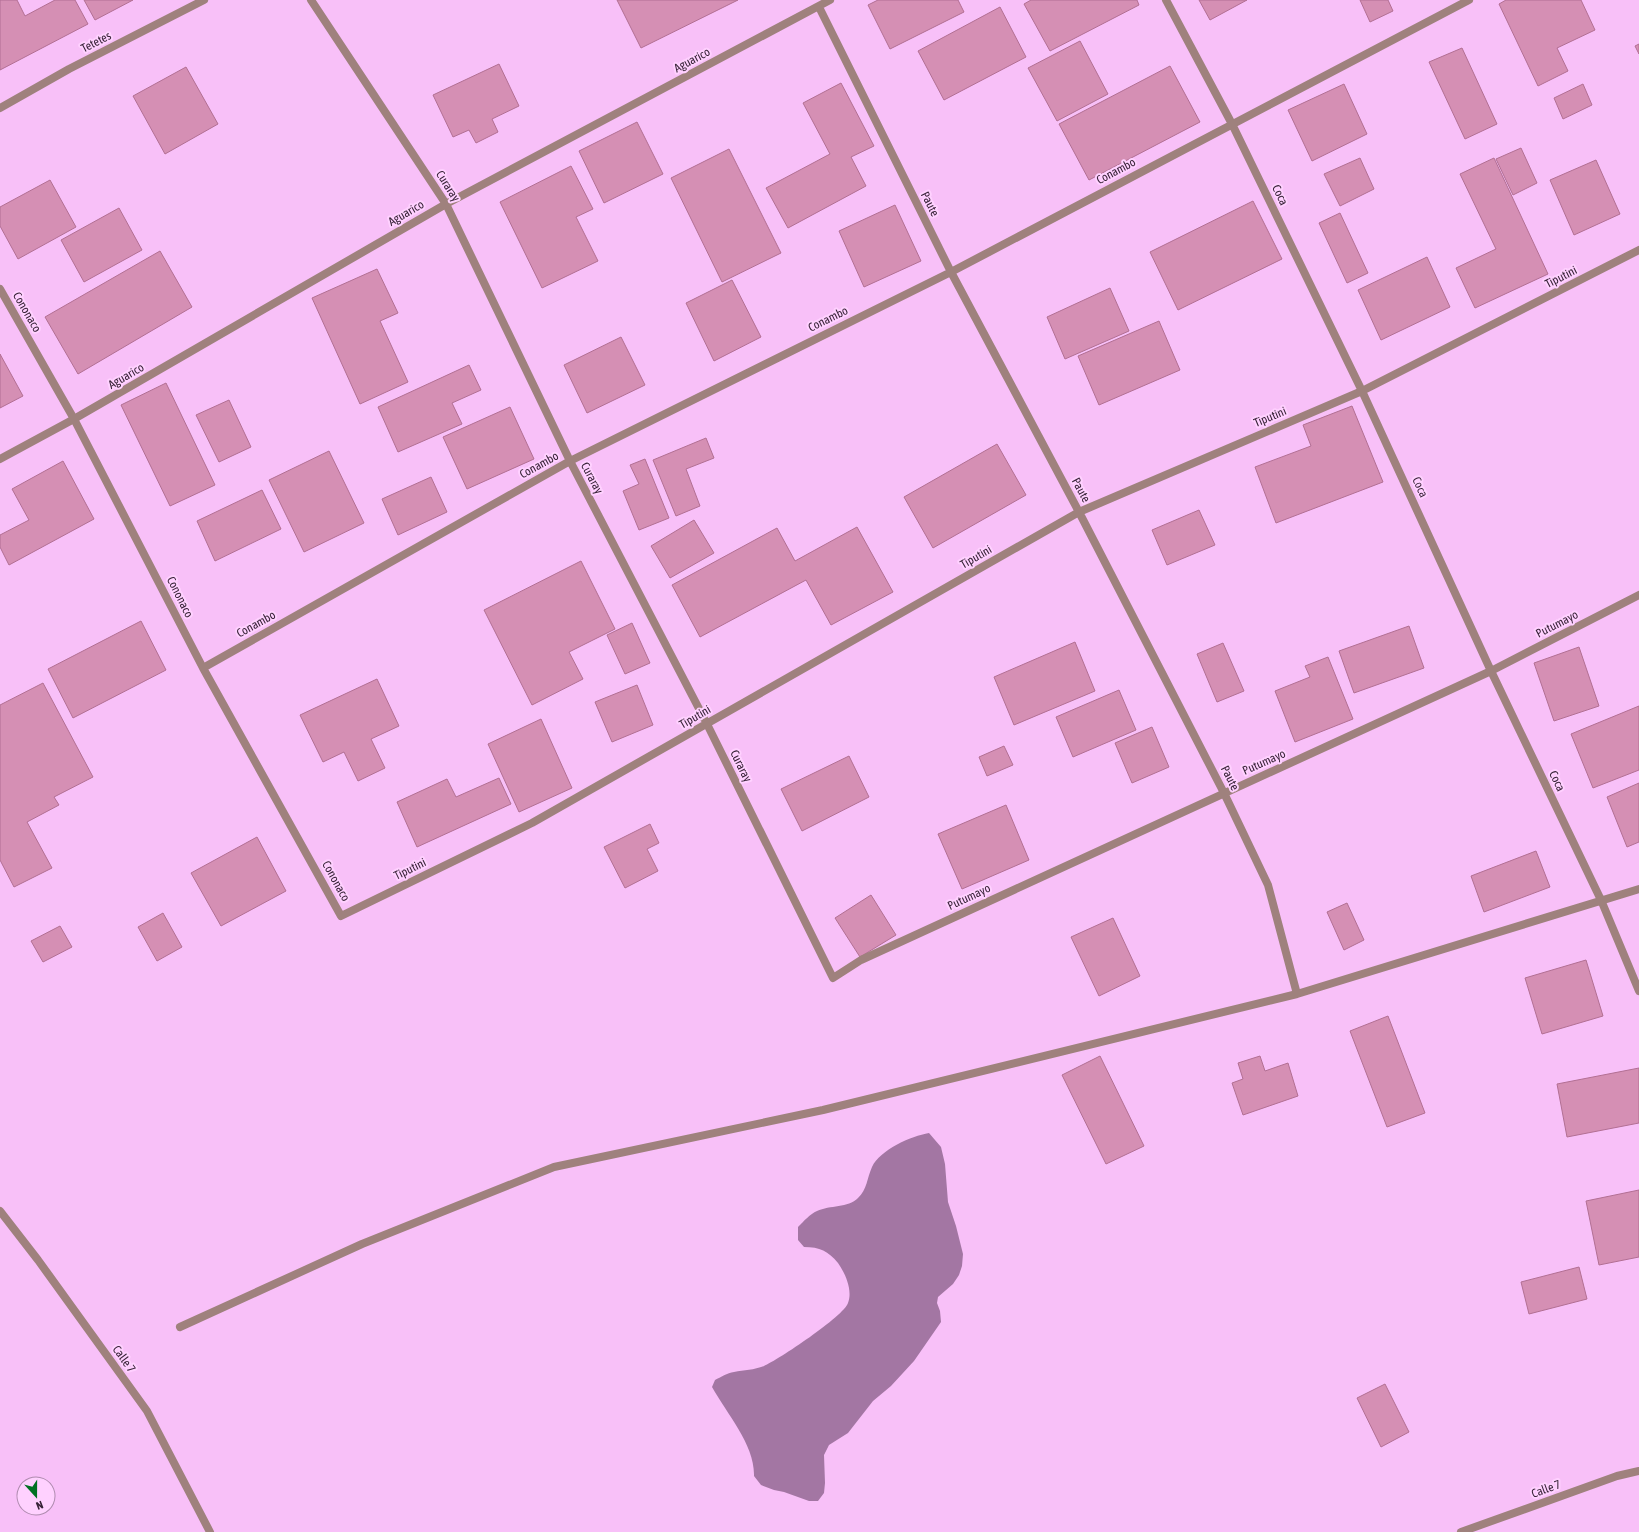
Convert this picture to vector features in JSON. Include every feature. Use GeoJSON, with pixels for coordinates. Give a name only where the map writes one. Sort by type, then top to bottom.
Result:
{"type":"FeatureCollection","features":[{"type":"Feature","properties":{"kind":"street","name":"Tetetes"},"geometry":{"type":"LineString","coordinates":[[0,108],[69,69],[204,0]]}},
{"type":"Feature","properties":{"kind":"street","name":"Curaray"},"geometry":{"type":"LineString","coordinates":[[311,0],[446,204],[570,461],[706,724],[833,978]]}},
{"type":"Feature","properties":{"kind":"street","name":"Aguarico"},"geometry":{"type":"LineString","coordinates":[[0,459],[74,419],[446,204],[830,0]]}},
{"type":"Feature","properties":{"kind":"street","name":"Coca"},"geometry":{"type":"LineString","coordinates":[[1166,0],[1232,124],[1362,391],[1491,671],[1601,900],[1639,991]]}},
{"type":"Feature","properties":{"kind":"street","name":"Conambo"},"geometry":{"type":"LineString","coordinates":[[203,668],[570,461],[951,272],[1469,0]]}},
{"type":"Feature","properties":{"kind":"street","name":"Paute"},"geometry":{"type":"LineString","coordinates":[[818,7],[951,272],[1079,512],[1224,793],[1268,885],[1297,994]]}},
{"type":"Feature","properties":{"kind":"street","name":"Tiputini"},"geometry":{"type":"LineString","coordinates":[[341,916],[532,822],[1079,512],[1362,391],[1639,250]]}},
{"type":"Feature","properties":{"kind":"street","name":"Cononaco"},"geometry":{"type":"LineString","coordinates":[[0,289],[74,419],[203,668],[341,916]]}},
{"type":"Feature","properties":{"kind":"street","name":"Putumayo"},"geometry":{"type":"LineString","coordinates":[[833,978],[861,960],[1491,671],[1639,595]]}},
{"type":"Feature","properties":{"kind":"street"},"geometry":{"type":"LineString","coordinates":[[180,1327],[362,1244],[554,1167],[823,1110],[1297,994],[1639,889]]}},
{"type":"Feature","properties":{"kind":"street","name":"Calle 7"},"geometry":{"type":"LineString","coordinates":[[0,1211],[38,1260],[147,1411],[210,1532]]}},
{"type":"Feature","properties":{"kind":"street","name":"Calle 7"},"geometry":{"type":"LineString","coordinates":[[1461,1532],[1617,1476],[1639,1471]]}},
{"type":"Feature","properties":{"kind":"shaded area"},"geometry":{"type":"Polygon","coordinates":[[[929,1133],[941,1147],[945,1164],[948,1202],[963,1254],[962,1266],[959,1275],[953,1284],[938,1297],[937,1303],[940,1311],[941,1322],[914,1361],[891,1386],[873,1401],[848,1433],[829,1445],[824,1455],[824,1493],[818,1501],[809,1501],[761,1485],[754,1476],[753,1464],[745,1441],[712,1387],[715,1380],[729,1373],[764,1366],[796,1347],[844,1309],[848,1303],[850,1293],[848,1282],[838,1263],[831,1255],[823,1250],[804,1247],[798,1240],[798,1227],[809,1216],[817,1211],[844,1205],[854,1201],[861,1195],[872,1167],[882,1155],[905,1141],[929,1133]]]}},
{"type":"Feature","properties":{"kind":"building"},"geometry":{"type":"Polygon","coordinates":[[[0,0],[17,0],[25,16],[55,0],[75,0],[88,24],[0,70],[0,0]]]}},
{"type":"Feature","properties":{"kind":"building"},"geometry":{"type":"Polygon","coordinates":[[[84,0],[133,0],[95,20],[84,0]]]}},
{"type":"Feature","properties":{"kind":"building"},"geometry":{"type":"Polygon","coordinates":[[[617,0],[738,0],[641,48],[617,0]]]}},
{"type":"Feature","properties":{"kind":"building"},"geometry":{"type":"Polygon","coordinates":[[[878,0],[958,0],[964,12],[890,49],[868,5],[878,0]]]}},
{"type":"Feature","properties":{"kind":"building"},"geometry":{"type":"Polygon","coordinates":[[[1031,0],[1137,0],[1139,5],[1050,51],[1024,4],[1031,0]]]}},
{"type":"Feature","properties":{"kind":"building"},"geometry":{"type":"Polygon","coordinates":[[[1199,0],[1247,0],[1210,20],[1199,0]]]}},
{"type":"Feature","properties":{"kind":"building"},"geometry":{"type":"Polygon","coordinates":[[[1360,0],[1388,0],[1393,11],[1370,22],[1360,0]]]}},
{"type":"Feature","properties":{"kind":"building"},"geometry":{"type":"Polygon","coordinates":[[[1506,0],[1581,0],[1595,30],[1557,48],[1568,71],[1538,86],[1499,4],[1506,0]]]}},
{"type":"Feature","properties":{"kind":"building"},"geometry":{"type":"Polygon","coordinates":[[[1000,7],[1026,57],[944,100],[918,51],[1000,7]]]}},
{"type":"Feature","properties":{"kind":"building"},"geometry":{"type":"Polygon","coordinates":[[[1080,41],[1108,94],[1057,121],[1028,68],[1080,41]]]}},
{"type":"Feature","properties":{"kind":"building"},"geometry":{"type":"Polygon","coordinates":[[[1639,44],[1639,54],[1635,46],[1639,44]]]}},
{"type":"Feature","properties":{"kind":"building"},"geometry":{"type":"Polygon","coordinates":[[[1462,48],[1497,124],[1465,139],[1429,62],[1462,48]]]}},
{"type":"Feature","properties":{"kind":"building"},"geometry":{"type":"Polygon","coordinates":[[[499,64],[519,106],[492,119],[498,132],[476,143],[469,130],[453,137],[433,95],[499,64]]]}},
{"type":"Feature","properties":{"kind":"building"},"geometry":{"type":"Polygon","coordinates":[[[1170,66],[1200,122],[1089,180],[1059,124],[1170,66]]]}},
{"type":"Feature","properties":{"kind":"building"},"geometry":{"type":"Polygon","coordinates":[[[186,67],[218,124],[165,154],[133,96],[186,67]]]}},
{"type":"Feature","properties":{"kind":"building"},"geometry":{"type":"Polygon","coordinates":[[[841,83],[874,146],[851,157],[866,186],[788,228],[766,188],[830,154],[803,103],[841,83]]]}},
{"type":"Feature","properties":{"kind":"building"},"geometry":{"type":"Polygon","coordinates":[[[1344,84],[1367,134],[1312,161],[1288,110],[1344,84]]]}},
{"type":"Feature","properties":{"kind":"building"},"geometry":{"type":"Polygon","coordinates":[[[1583,84],[1592,105],[1563,119],[1554,98],[1583,84]]]}},
{"type":"Feature","properties":{"kind":"building"},"geometry":{"type":"Polygon","coordinates":[[[637,122],[663,174],[604,203],[579,151],[637,122]]]}},
{"type":"Feature","properties":{"kind":"building"},"geometry":{"type":"Polygon","coordinates":[[[1521,148],[1537,183],[1513,195],[1496,159],[1521,148]]]}},
{"type":"Feature","properties":{"kind":"building"},"geometry":{"type":"Polygon","coordinates":[[[729,149],[781,253],[722,282],[671,178],[729,149]]]}},
{"type":"Feature","properties":{"kind":"building"},"geometry":{"type":"Polygon","coordinates":[[[1360,158],[1374,189],[1340,206],[1324,174],[1360,158]]]}},
{"type":"Feature","properties":{"kind":"building"},"geometry":{"type":"Polygon","coordinates":[[[1494,158],[1548,274],[1475,308],[1456,268],[1496,249],[1460,174],[1494,158]]]}},
{"type":"Feature","properties":{"kind":"building"},"geometry":{"type":"Polygon","coordinates":[[[1596,160],[1620,214],[1574,235],[1550,180],[1596,160]]]}},
{"type":"Feature","properties":{"kind":"building"},"geometry":{"type":"Polygon","coordinates":[[[571,166],[593,209],[576,217],[598,261],[542,288],[500,202],[571,166]]]}},
{"type":"Feature","properties":{"kind":"building"},"geometry":{"type":"Polygon","coordinates":[[[50,180],[76,227],[18,259],[0,226],[0,207],[50,180]]]}},
{"type":"Feature","properties":{"kind":"building"},"geometry":{"type":"Polygon","coordinates":[[[1253,201],[1282,259],[1178,310],[1150,252],[1253,201]]]}},
{"type":"Feature","properties":{"kind":"building"},"geometry":{"type":"Polygon","coordinates":[[[895,205],[921,261],[864,287],[839,231],[895,205]]]}},
{"type":"Feature","properties":{"kind":"building"},"geometry":{"type":"Polygon","coordinates":[[[119,208],[142,250],[84,282],[61,240],[119,208]]]}},
{"type":"Feature","properties":{"kind":"building"},"geometry":{"type":"Polygon","coordinates":[[[1340,213],[1368,273],[1347,283],[1319,223],[1340,213]]]}},
{"type":"Feature","properties":{"kind":"building"},"geometry":{"type":"Polygon","coordinates":[[[160,251],[192,307],[78,374],[45,317],[160,251]]]}},
{"type":"Feature","properties":{"kind":"building"},"geometry":{"type":"Polygon","coordinates":[[[1427,257],[1450,307],[1381,340],[1358,290],[1427,257]]]}},
{"type":"Feature","properties":{"kind":"building"},"geometry":{"type":"Polygon","coordinates":[[[377,269],[398,313],[380,321],[408,382],[360,404],[312,298],[377,269]]]}},
{"type":"Feature","properties":{"kind":"building"},"geometry":{"type":"Polygon","coordinates":[[[732,280],[761,337],[714,361],[686,303],[732,280]]]}},
{"type":"Feature","properties":{"kind":"building"},"geometry":{"type":"Polygon","coordinates":[[[1110,288],[1129,331],[1065,359],[1047,317],[1110,288]]]}},
{"type":"Feature","properties":{"kind":"building"},"geometry":{"type":"Polygon","coordinates":[[[1159,321],[1180,370],[1099,405],[1078,356],[1159,321]]]}},
{"type":"Feature","properties":{"kind":"building"},"geometry":{"type":"Polygon","coordinates":[[[621,337],[645,385],[587,413],[564,365],[621,337]]]}},
{"type":"Feature","properties":{"kind":"building"},"geometry":{"type":"Polygon","coordinates":[[[0,354],[23,396],[0,408],[0,354]]]}},
{"type":"Feature","properties":{"kind":"building"},"geometry":{"type":"Polygon","coordinates":[[[469,365],[481,390],[452,403],[462,424],[398,452],[378,407],[469,365]]]}},
{"type":"Feature","properties":{"kind":"building"},"geometry":{"type":"Polygon","coordinates":[[[166,383],[215,485],[170,506],[121,405],[166,383]]]}},
{"type":"Feature","properties":{"kind":"building"},"geometry":{"type":"Polygon","coordinates":[[[229,400],[251,447],[219,462],[196,415],[229,400]]]}},
{"type":"Feature","properties":{"kind":"building"},"geometry":{"type":"Polygon","coordinates":[[[1352,406],[1383,482],[1276,523],[1255,467],[1311,446],[1303,425],[1352,406]]]}},
{"type":"Feature","properties":{"kind":"building"},"geometry":{"type":"Polygon","coordinates":[[[510,407],[534,459],[467,489],[443,437],[510,407]]]}},
{"type":"Feature","properties":{"kind":"building"},"geometry":{"type":"Polygon","coordinates":[[[706,438],[714,458],[686,469],[700,506],[676,516],[653,460],[706,438]]]}},
{"type":"Feature","properties":{"kind":"building"},"geometry":{"type":"Polygon","coordinates":[[[997,444],[1026,495],[933,548],[904,497],[997,444]]]}},
{"type":"Feature","properties":{"kind":"building"},"geometry":{"type":"Polygon","coordinates":[[[329,451],[364,523],[304,552],[269,480],[329,451]]]}},
{"type":"Feature","properties":{"kind":"building"},"geometry":{"type":"Polygon","coordinates":[[[645,459],[669,518],[639,530],[623,491],[639,484],[630,465],[645,459]]]}},
{"type":"Feature","properties":{"kind":"building"},"geometry":{"type":"Polygon","coordinates":[[[63,461],[94,519],[9,565],[0,547],[0,535],[29,520],[12,489],[63,461]]]}},
{"type":"Feature","properties":{"kind":"building"},"geometry":{"type":"Polygon","coordinates":[[[431,477],[447,512],[398,535],[382,499],[431,477]]]}},
{"type":"Feature","properties":{"kind":"building"},"geometry":{"type":"Polygon","coordinates":[[[262,490],[281,529],[215,561],[197,521],[262,490]]]}},
{"type":"Feature","properties":{"kind":"building"},"geometry":{"type":"Polygon","coordinates":[[[1199,510],[1215,545],[1167,565],[1152,530],[1199,510]]]}},
{"type":"Feature","properties":{"kind":"building"},"geometry":{"type":"Polygon","coordinates":[[[694,520],[714,553],[670,578],[651,546],[694,520]]]}},
{"type":"Feature","properties":{"kind":"building"},"geometry":{"type":"Polygon","coordinates":[[[857,527],[893,592],[831,625],[806,580],[700,637],[672,585],[777,528],[795,561],[857,527]]]}},
{"type":"Feature","properties":{"kind":"building"},"geometry":{"type":"Polygon","coordinates":[[[581,561],[615,629],[569,652],[583,679],[532,705],[484,610],[581,561]]]}},
{"type":"Feature","properties":{"kind":"building"},"geometry":{"type":"Polygon","coordinates":[[[141,621],[166,670],[73,718],[48,669],[141,621]]]}},
{"type":"Feature","properties":{"kind":"building"},"geometry":{"type":"Polygon","coordinates":[[[632,623],[650,663],[625,674],[607,635],[632,623]]]}},
{"type":"Feature","properties":{"kind":"building"},"geometry":{"type":"Polygon","coordinates":[[[1409,626],[1424,668],[1354,693],[1339,651],[1409,626]]]}},
{"type":"Feature","properties":{"kind":"building"},"geometry":{"type":"Polygon","coordinates":[[[1075,642],[1095,691],[1014,725],[994,677],[1075,642]]]}},
{"type":"Feature","properties":{"kind":"building"},"geometry":{"type":"Polygon","coordinates":[[[1223,643],[1244,691],[1217,702],[1197,654],[1223,643]]]}},
{"type":"Feature","properties":{"kind":"building"},"geometry":{"type":"Polygon","coordinates":[[[1579,647],[1599,706],[1554,721],[1534,663],[1579,647]]]}},
{"type":"Feature","properties":{"kind":"building"},"geometry":{"type":"Polygon","coordinates":[[[1328,657],[1353,719],[1295,742],[1275,691],[1310,677],[1305,666],[1328,657]]]}},
{"type":"Feature","properties":{"kind":"building"},"geometry":{"type":"Polygon","coordinates":[[[377,679],[399,726],[371,739],[385,768],[358,781],[344,752],[323,762],[300,715],[377,679]]]}},
{"type":"Feature","properties":{"kind":"building"},"geometry":{"type":"Polygon","coordinates":[[[43,683],[93,777],[54,797],[59,805],[27,822],[52,868],[14,887],[0,860],[0,705],[43,683]]]}},
{"type":"Feature","properties":{"kind":"building"},"geometry":{"type":"Polygon","coordinates":[[[637,685],[653,725],[612,742],[595,702],[637,685]]]}},
{"type":"Feature","properties":{"kind":"building"},"geometry":{"type":"Polygon","coordinates":[[[1119,690],[1136,730],[1073,757],[1056,717],[1119,690]]]}},
{"type":"Feature","properties":{"kind":"building"},"geometry":{"type":"Polygon","coordinates":[[[1639,706],[1639,770],[1593,788],[1571,734],[1639,706]]]}},
{"type":"Feature","properties":{"kind":"building"},"geometry":{"type":"Polygon","coordinates":[[[541,719],[572,788],[519,812],[488,744],[541,719]]]}},
{"type":"Feature","properties":{"kind":"building"},"geometry":{"type":"Polygon","coordinates":[[[1152,727],[1169,767],[1132,783],[1115,743],[1152,727]]]}},
{"type":"Feature","properties":{"kind":"building"},"geometry":{"type":"Polygon","coordinates":[[[1004,746],[1013,765],[987,776],[979,757],[1004,746]]]}},
{"type":"Feature","properties":{"kind":"building"},"geometry":{"type":"Polygon","coordinates":[[[849,756],[869,797],[802,831],[781,789],[849,756]]]}},
{"type":"Feature","properties":{"kind":"building"},"geometry":{"type":"Polygon","coordinates":[[[499,778],[511,804],[417,847],[397,802],[447,779],[456,797],[499,778]]]}},
{"type":"Feature","properties":{"kind":"building"},"geometry":{"type":"Polygon","coordinates":[[[1639,783],[1639,842],[1627,847],[1607,797],[1639,783]]]}},
{"type":"Feature","properties":{"kind":"building"},"geometry":{"type":"Polygon","coordinates":[[[1006,805],[1029,860],[962,889],[938,834],[1006,805]]]}},
{"type":"Feature","properties":{"kind":"building"},"geometry":{"type":"Polygon","coordinates":[[[650,824],[659,843],[647,849],[658,871],[625,888],[604,847],[650,824]]]}},
{"type":"Feature","properties":{"kind":"building"},"geometry":{"type":"Polygon","coordinates":[[[257,837],[286,891],[221,926],[191,873],[257,837]]]}},
{"type":"Feature","properties":{"kind":"building"},"geometry":{"type":"Polygon","coordinates":[[[1536,851],[1550,887],[1484,912],[1471,876],[1536,851]]]}},
{"type":"Feature","properties":{"kind":"building"},"geometry":{"type":"Polygon","coordinates":[[[871,895],[896,935],[860,957],[835,918],[871,895]]]}},
{"type":"Feature","properties":{"kind":"building"},"geometry":{"type":"Polygon","coordinates":[[[1347,903],[1364,940],[1344,950],[1327,912],[1347,903]]]}},
{"type":"Feature","properties":{"kind":"building"},"geometry":{"type":"Polygon","coordinates":[[[163,913],[182,947],[157,961],[138,927],[163,913]]]}},
{"type":"Feature","properties":{"kind":"building"},"geometry":{"type":"Polygon","coordinates":[[[1113,918],[1140,976],[1099,996],[1071,937],[1113,918]]]}},
{"type":"Feature","properties":{"kind":"building"},"geometry":{"type":"Polygon","coordinates":[[[60,926],[72,947],[43,962],[31,941],[60,926]]]}},
{"type":"Feature","properties":{"kind":"building"},"geometry":{"type":"Polygon","coordinates":[[[1586,960],[1603,1016],[1542,1034],[1525,978],[1586,960]]]}},
{"type":"Feature","properties":{"kind":"building"},"geometry":{"type":"Polygon","coordinates":[[[1388,1016],[1425,1113],[1387,1127],[1350,1031],[1388,1016]]]}},
{"type":"Feature","properties":{"kind":"building"},"geometry":{"type":"Polygon","coordinates":[[[1100,1056],[1144,1146],[1106,1164],[1062,1075],[1100,1056]]]}},
{"type":"Feature","properties":{"kind":"building"},"geometry":{"type":"Polygon","coordinates":[[[1260,1056],[1265,1071],[1288,1063],[1298,1096],[1243,1115],[1232,1083],[1243,1079],[1238,1063],[1260,1056]]]}},
{"type":"Feature","properties":{"kind":"building"},"geometry":{"type":"Polygon","coordinates":[[[1639,1068],[1639,1123],[1567,1137],[1557,1084],[1639,1068]]]}},
{"type":"Feature","properties":{"kind":"building"},"geometry":{"type":"Polygon","coordinates":[[[1639,1190],[1639,1257],[1599,1265],[1586,1201],[1639,1190]]]}},
{"type":"Feature","properties":{"kind":"building"},"geometry":{"type":"Polygon","coordinates":[[[1579,1267],[1587,1299],[1529,1314],[1521,1282],[1579,1267]]]}},
{"type":"Feature","properties":{"kind":"building"},"geometry":{"type":"Polygon","coordinates":[[[1385,1384],[1409,1432],[1381,1447],[1357,1398],[1385,1384]]]}}]}
